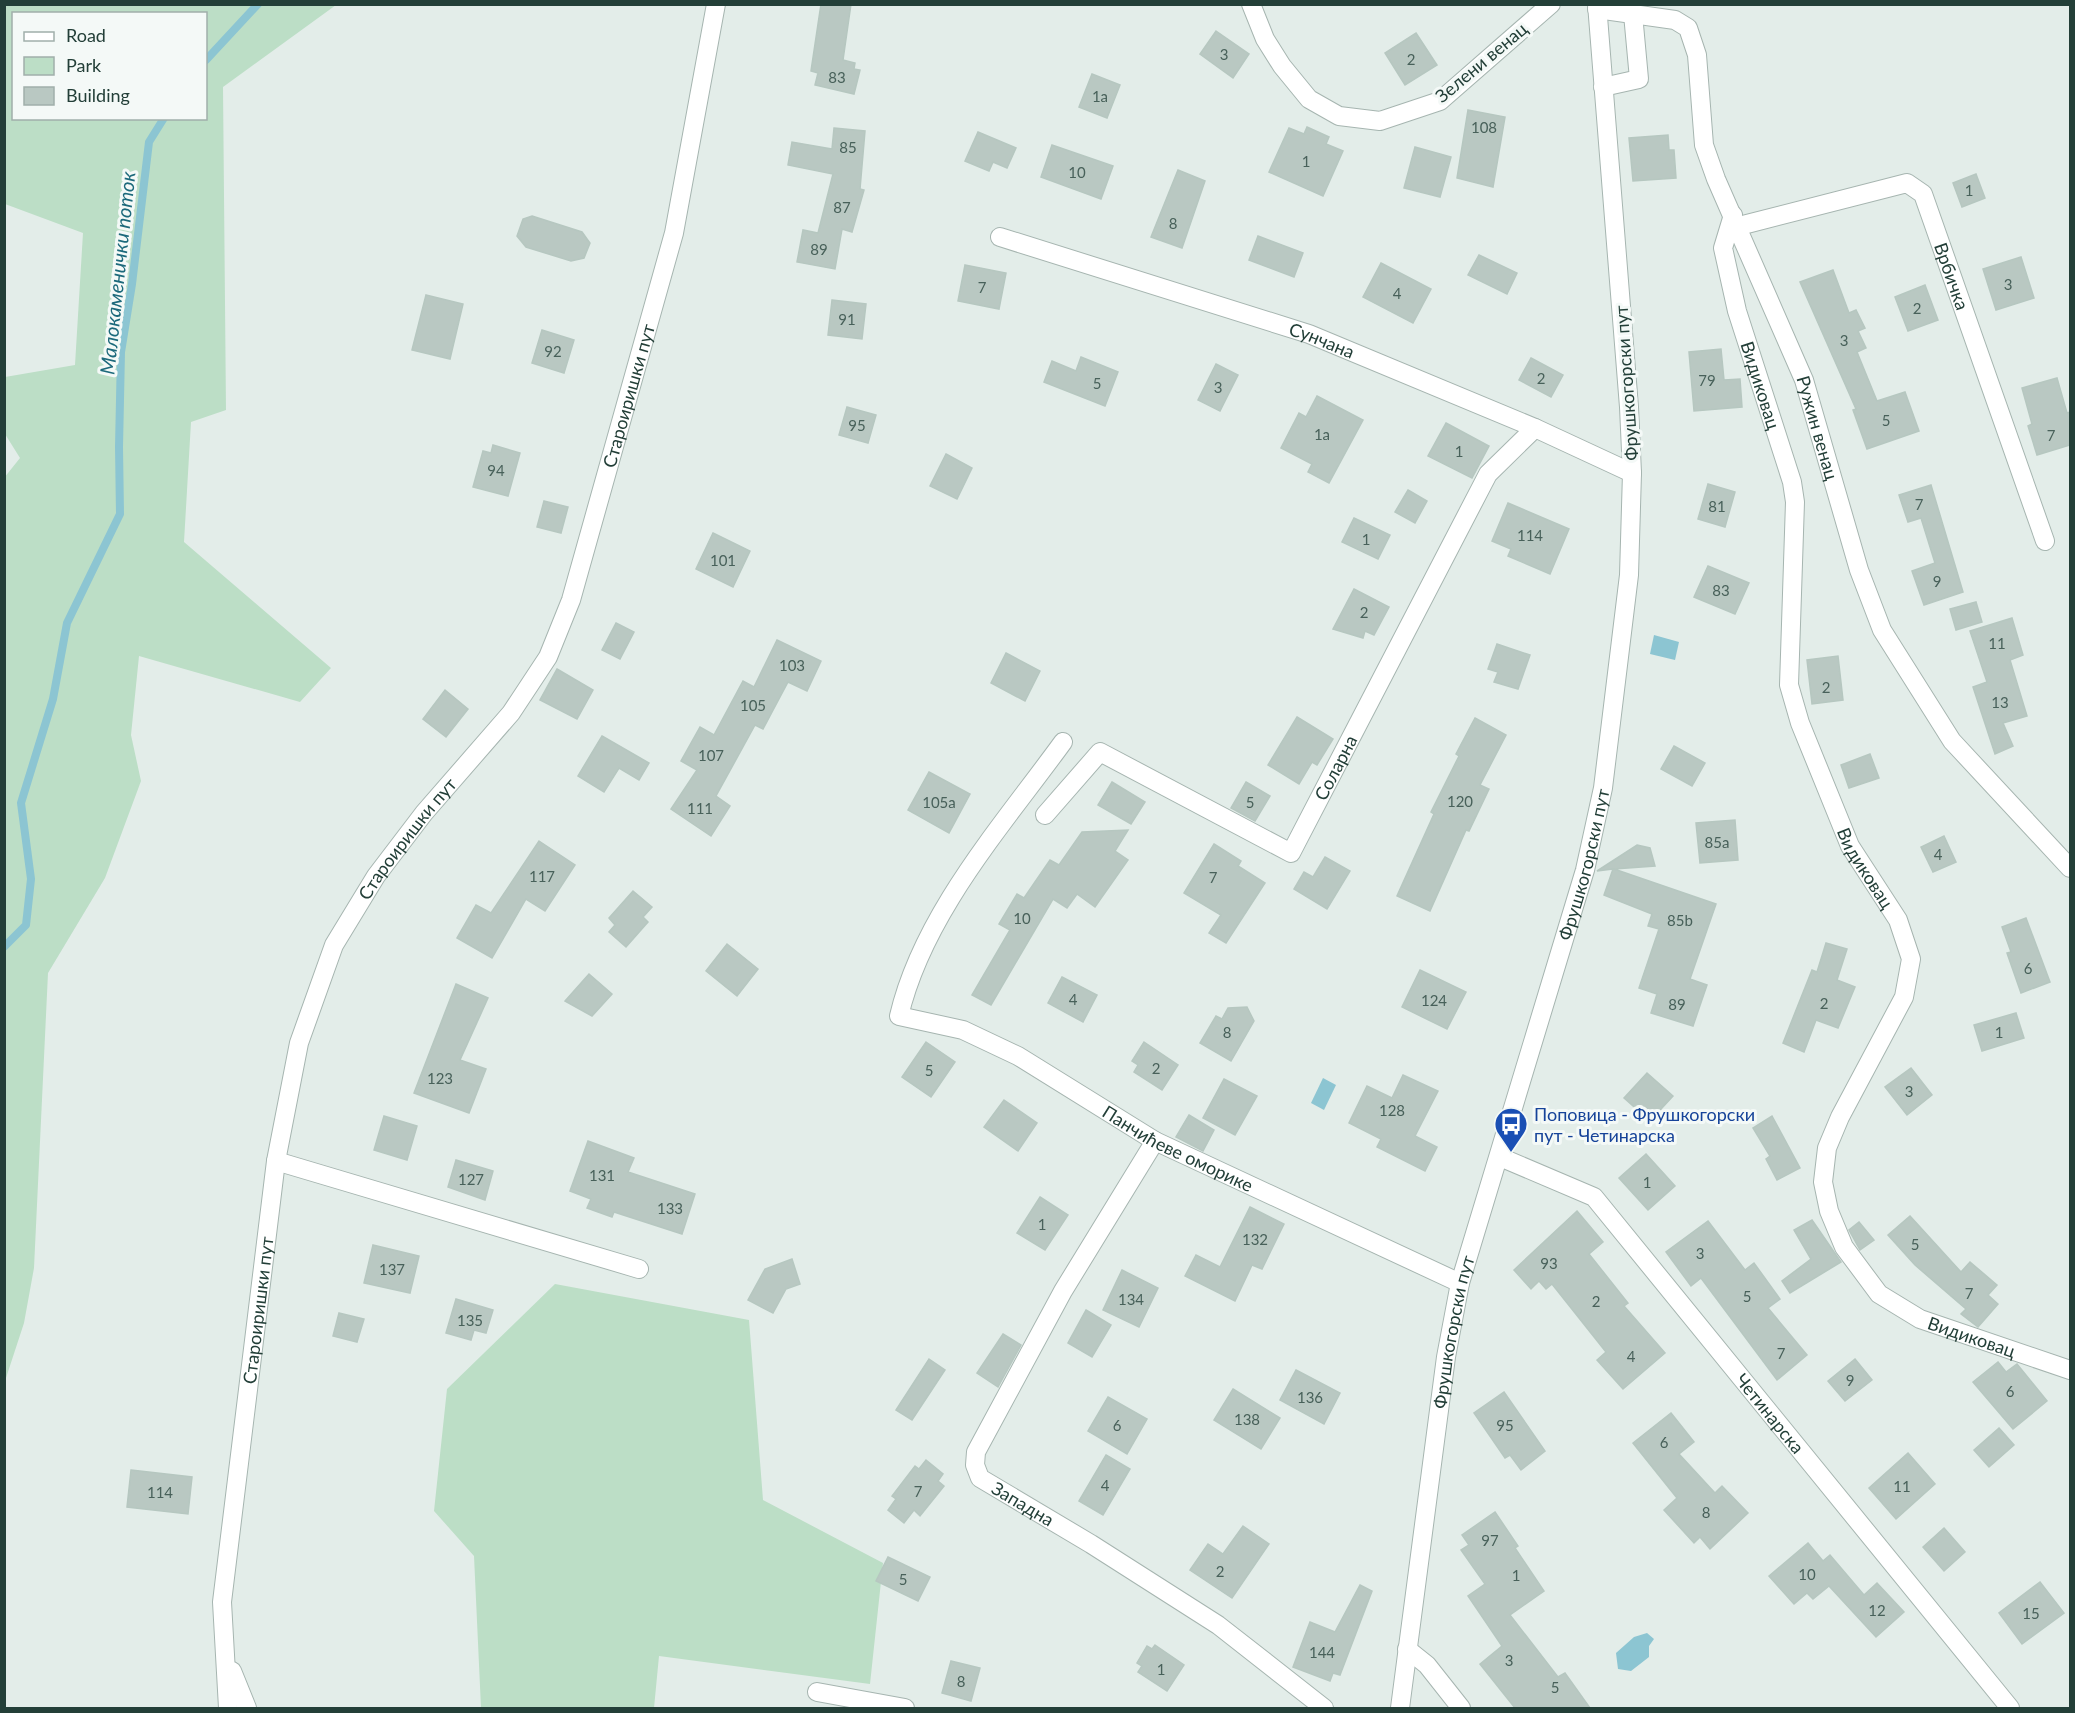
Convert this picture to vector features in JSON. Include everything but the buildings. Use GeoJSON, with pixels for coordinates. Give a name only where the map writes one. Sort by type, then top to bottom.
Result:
{"type":"FeatureCollection","features":[{"type":"Feature","properties":{"kind":"street","name":"Староиришки пут"},"geometry":{"type":"LineString","coordinates":[[228,1708],[222,1602],[276,1161],[300,1043],[334,945],[390,858],[517,704],[548,657],[571,600],[674,233],[716,4]]}},
{"type":"Feature","properties":{"kind":"street","name":"Зелени венац"},"geometry":{"type":"LineString","coordinates":[[1251,4],[1266,39],[1282,66],[1309,99],[1340,116],[1380,121],[1440,101],[1551,4]]}},
{"type":"Feature","properties":{"kind":"street","name":"Ружин венац"},"geometry":{"type":"LineString","coordinates":[[1597,7],[1675,20],[1688,28],[1697,55],[1704,145],[1716,178],[1804,380],[1859,570],[1882,630],[1952,741],[2070,868]]}},
{"type":"Feature","properties":{"kind":"street","name":"Фрушкогорски пут"},"geometry":{"type":"LineString","coordinates":[[1400,1708],[1446,1357],[1460,1283],[1585,870],[1603,788],[1629,575],[1632,472],[1597,7]]}},
{"type":"Feature","properties":{"kind":"street"},"geometry":{"type":"LineString","coordinates":[[1603,87],[1639,79],[1633,14]]}},
{"type":"Feature","properties":{"kind":"street","name":"Врбичка"},"geometry":{"type":"LineString","coordinates":[[1736,221],[1906,183],[1923,194],[2045,541]]}},
{"type":"Feature","properties":{"kind":"street","name":"Видиковац"},"geometry":{"type":"LineString","coordinates":[[1736,221],[1723,248],[1737,311],[1792,482],[1795,502],[1789,685],[1800,723],[1850,846],[1898,921],[1911,959],[1904,997],[1840,1117],[1827,1148],[1823,1182],[1829,1211],[1844,1247],[1879,1294],[1920,1319],[2070,1370]]}},
{"type":"Feature","properties":{"kind":"street","name":"Сунчана"},"geometry":{"type":"LineString","coordinates":[[1000,237],[1309,333],[1536,428],[1632,472]]}},
{"type":"Feature","properties":{"kind":"street","name":"Соларна"},"geometry":{"type":"LineString","coordinates":[[1045,815],[1100,752],[1291,853],[1488,474],[1536,428]]}},
{"type":"Feature","properties":{"kind":"street","name":"Панчићеве оморике"},"geometry":{"type":"LineString","coordinates":[[1063,742],[941,913],[912,968],[898,1016],[963,1030],[1018,1056],[1155,1141],[1460,1283]]}},
{"type":"Feature","properties":{"kind":"street","name":"Западна"},"geometry":{"type":"LineString","coordinates":[[1155,1141],[1063,1291],[976,1452],[975,1465],[980,1478],[1091,1544],[1218,1625],[1324,1708]]}},
{"type":"Feature","properties":{"kind":"street","name":"Четинарска"},"geometry":{"type":"LineString","coordinates":[[1500,1157],[1594,1197],[2010,1708]]}},
{"type":"Feature","properties":{"kind":"street"},"geometry":{"type":"LineString","coordinates":[[276,1161],[639,1269]]}},
{"type":"Feature","properties":{"kind":"street"},"geometry":{"type":"LineString","coordinates":[[1407,1649],[1427,1665],[1461,1708]]}},
{"type":"Feature","properties":{"kind":"street"},"geometry":{"type":"LineString","coordinates":[[226,1658],[247,1708]]}},
{"type":"Feature","properties":{"kind":"street"},"geometry":{"type":"LineString","coordinates":[[817,1692],[905,1708]]}},
{"type":"Feature","properties":{"kind":"green space"},"geometry":{"type":"Polygon","coordinates":[[[4,5],[336,5],[223,87],[226,410],[191,422],[184,542],[331,668],[300,702],[139,656],[131,735],[141,781],[105,878],[48,973],[34,1268],[24,1323],[5,1381],[4,478],[20,458],[5,434],[5,377],[75,365],[83,233],[5,204],[4,5]]]}},
{"type":"Feature","properties":{"kind":"green space"},"geometry":{"type":"Polygon","coordinates":[[[555,1284],[749,1320],[763,1500],[883,1563],[870,1684],[659,1656],[654,1708],[481,1708],[474,1556],[434,1511],[447,1389],[555,1284]]]}},
{"type":"Feature","properties":{"kind":"water"},"geometry":{"type":"Polygon","coordinates":[[[1654,635],[1679,642],[1675,660],[1650,654],[1654,635]]]}},
{"type":"Feature","properties":{"kind":"water"},"geometry":{"type":"Polygon","coordinates":[[[1323,1078],[1336,1085],[1324,1110],[1311,1103],[1323,1078]]]}},
{"type":"Feature","properties":{"kind":"water"},"geometry":{"type":"Polygon","coordinates":[[[1647,1633],[1654,1639],[1649,1646],[1649,1657],[1631,1671],[1618,1669],[1616,1653],[1634,1637],[1647,1633]]]}},
{"type":"Feature","properties":{"kind":"waterway","name":"Малокаменички поток"},"geometry":{"type":"LineString","coordinates":[[207,59],[258,4]]}},
{"type":"Feature","properties":{"kind":"waterway","name":"Малокаменички поток"},"geometry":{"type":"LineString","coordinates":[[4,947],[26,925],[31,879],[21,803],[53,699],[67,623],[120,514],[121,352],[132,284],[149,142],[163,120]]}},
{"type":"Feature","properties":{"kind":"place","name":"Поповица - Фрушкогорски пут - Четинарска"},"geometry":{"type":"Point","coordinates":[1511,1153]}}]}
